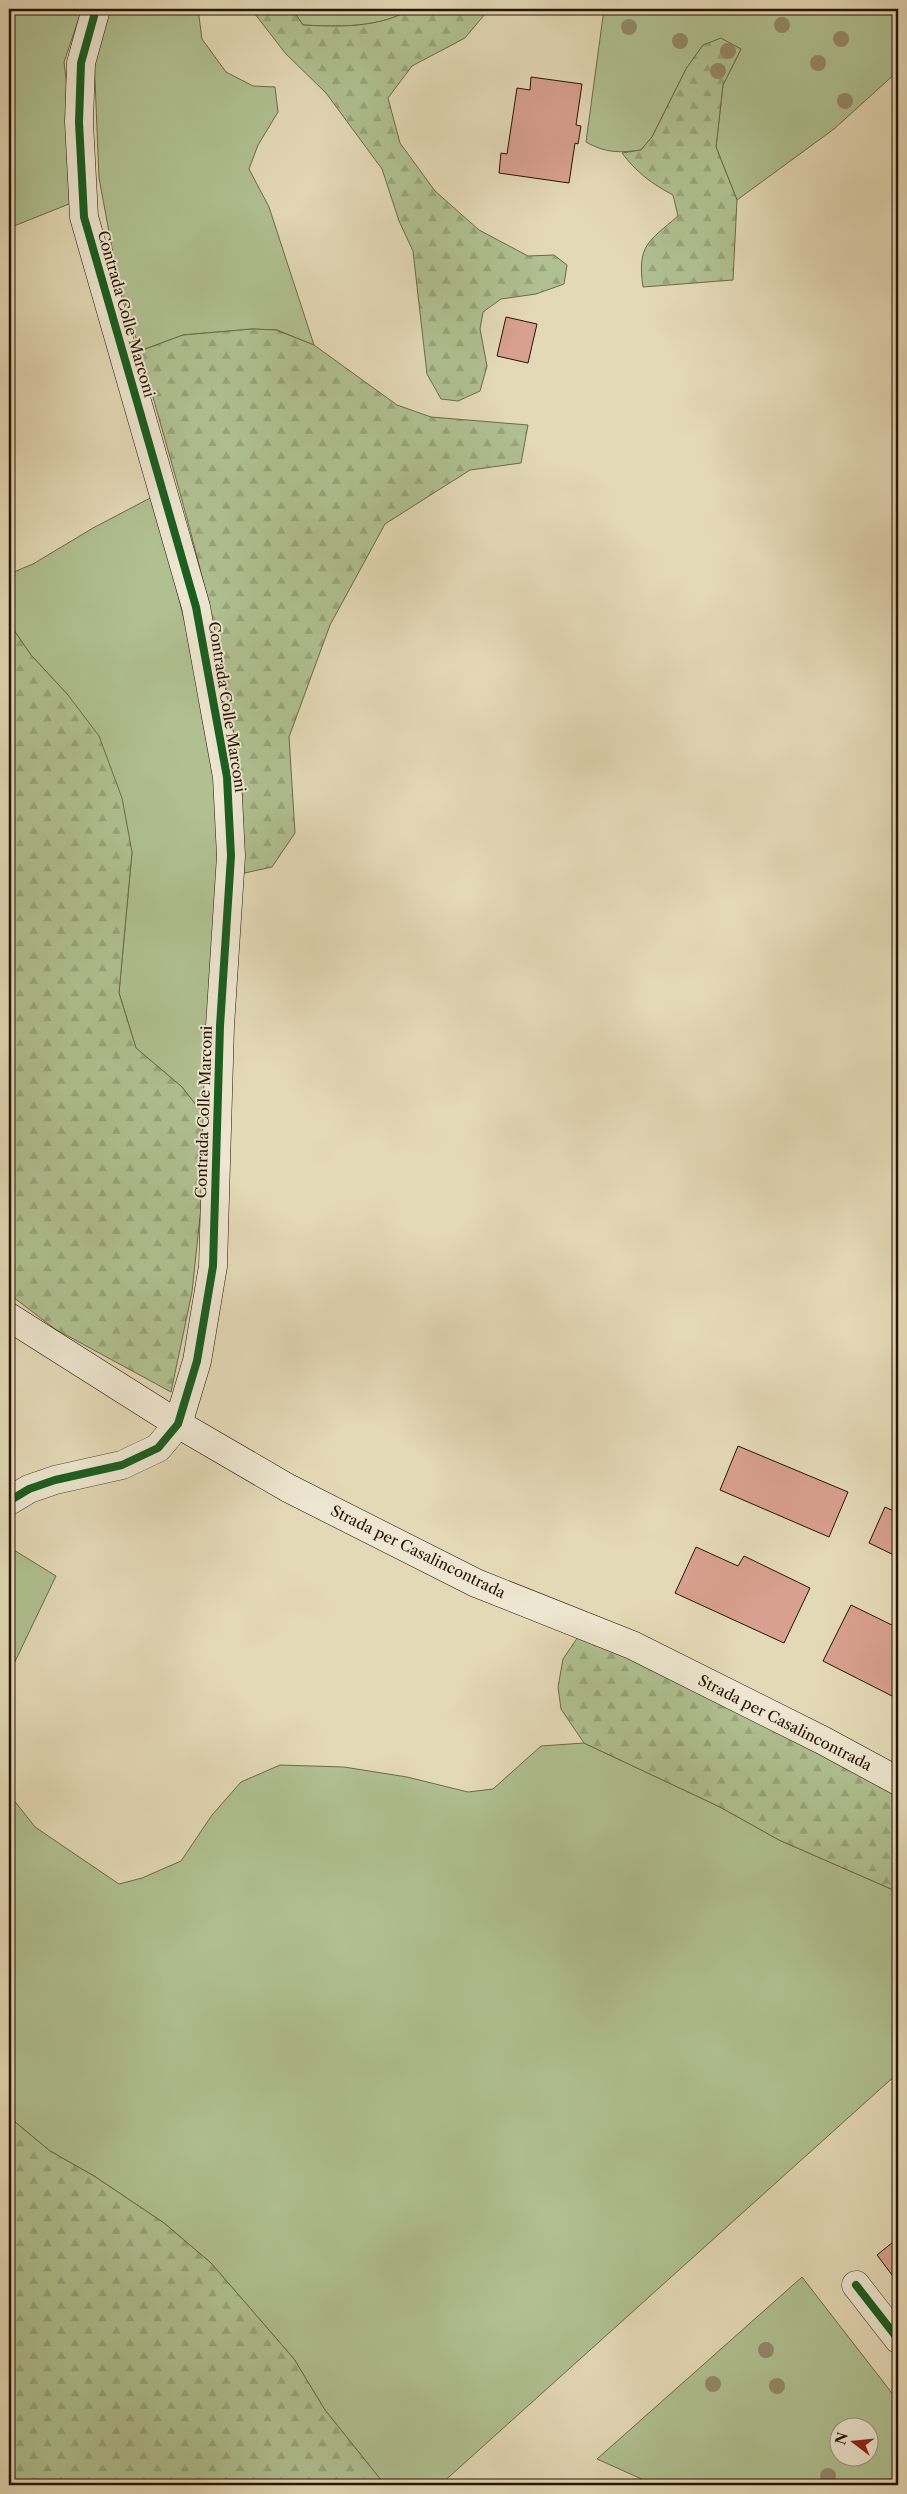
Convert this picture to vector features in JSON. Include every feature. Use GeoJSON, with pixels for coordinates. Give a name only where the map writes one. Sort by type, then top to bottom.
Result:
{"type":"FeatureCollection","features":[{"type":"Feature","properties":{"kind":"street","name":"Contrada Colle Marconi"},"geometry":{"type":"LineString","coordinates":[[96,9],[82,63],[79,122],[84,217],[196,607],[227,776],[232,856],[220,1026],[213,1266],[197,1361],[178,1424]]}},
{"type":"Feature","properties":{"kind":"street","name":"Strada per Casalincontrada"},"geometry":{"type":"LineString","coordinates":[[9,1317],[178,1424],[288,1488],[476,1583],[632,1645],[824,1741],[898,1781]]}},
{"type":"Feature","properties":{"kind":"street"},"geometry":{"type":"LineString","coordinates":[[9,1502],[29,1489],[54,1480],[122,1464],[158,1448],[178,1424]]}},
{"type":"Feature","properties":{"kind":"street"},"geometry":{"type":"LineString","coordinates":[[856,2285],[898,2339]]}},
{"type":"Feature","properties":{"kind":"green space"},"geometry":{"type":"Polygon","coordinates":[[[9,9],[82,9],[64,62],[70,112],[74,202],[9,228],[9,9]]]}},
{"type":"Feature","properties":{"kind":"green space"},"geometry":{"type":"Polygon","coordinates":[[[109,9],[198,9],[202,39],[226,72],[253,86],[275,87],[278,112],[258,145],[249,169],[269,207],[314,345],[277,330],[252,329],[183,335],[140,351],[118,280],[99,178],[94,55],[109,9]]]}},
{"type":"Feature","properties":{"kind":"green space"},"geometry":{"type":"Polygon","coordinates":[[[251,9],[292,9],[303,25],[345,26],[386,20],[411,9],[494,9],[485,14],[465,38],[412,66],[388,98],[400,143],[435,191],[479,230],[528,256],[554,255],[567,265],[564,284],[536,294],[501,299],[483,312],[480,329],[487,366],[480,391],[458,401],[441,399],[427,374],[413,251],[399,221],[382,169],[326,93],[286,54],[251,9]]]}},
{"type":"Feature","properties":{"kind":"green space"},"geometry":{"type":"Polygon","coordinates":[[[292,9],[411,9],[386,20],[373,23],[331,26],[303,25],[292,9]]]}},
{"type":"Feature","properties":{"kind":"green space"},"geometry":{"type":"Polygon","coordinates":[[[604,9],[898,9],[898,71],[834,129],[737,200],[716,147],[723,85],[741,49],[721,39],[703,45],[686,69],[652,137],[641,150],[613,151],[586,142],[604,9]]]}},
{"type":"Feature","properties":{"kind":"green space"},"geometry":{"type":"Polygon","coordinates":[[[721,38],[741,49],[723,85],[716,147],[737,200],[733,280],[643,287],[642,262],[647,246],[659,232],[678,216],[673,195],[645,177],[622,153],[641,150],[652,137],[686,69],[703,45],[721,38]]]}},
{"type":"Feature","properties":{"kind":"green space"},"geometry":{"type":"Polygon","coordinates":[[[252,329],[276,330],[314,345],[397,405],[431,417],[528,425],[521,463],[470,470],[385,524],[330,625],[289,737],[295,833],[272,867],[240,874],[238,768],[221,662],[197,558],[140,351],[183,335],[252,329]]]}},
{"type":"Feature","properties":{"kind":"green space"},"geometry":{"type":"Polygon","coordinates":[[[154,496],[198,677],[219,791],[217,939],[210,1123],[182,1087],[136,1048],[119,993],[132,852],[68,695],[31,655],[9,623],[9,574],[33,564],[93,528],[154,496]]]}},
{"type":"Feature","properties":{"kind":"green space"},"geometry":{"type":"Polygon","coordinates":[[[9,623],[31,655],[68,695],[99,736],[122,798],[132,852],[119,993],[136,1048],[182,1087],[210,1123],[192,1292],[171,1392],[55,1329],[9,1294],[9,623]]]}},
{"type":"Feature","properties":{"kind":"green space"},"geometry":{"type":"Polygon","coordinates":[[[9,1547],[56,1576],[9,1674],[9,1547]]]}},
{"type":"Feature","properties":{"kind":"green space"},"geometry":{"type":"Polygon","coordinates":[[[580,1634],[898,1793],[898,1892],[779,1840],[720,1807],[584,1743],[561,1709],[558,1687],[563,1659],[580,1634]]]}},
{"type":"Feature","properties":{"kind":"green space"},"geometry":{"type":"Polygon","coordinates":[[[584,1743],[720,1807],[779,1840],[898,1892],[898,2073],[440,2485],[385,2485],[325,2410],[294,2359],[211,2263],[164,2223],[94,2176],[50,2151],[15,2122],[9,2108],[9,1794],[35,1827],[119,1884],[142,1878],[181,1861],[212,1815],[241,1782],[280,1765],[344,1767],[407,1777],[468,1792],[493,1789],[541,1746],[584,1743]]]}},
{"type":"Feature","properties":{"kind":"green space"},"geometry":{"type":"Polygon","coordinates":[[[9,2108],[15,2122],[50,2151],[94,2176],[164,2223],[211,2263],[294,2359],[325,2410],[385,2485],[13,2485],[9,2481],[9,2108]]]}},
{"type":"Feature","properties":{"kind":"green space"},"geometry":{"type":"Polygon","coordinates":[[[802,2277],[898,2401],[898,2485],[655,2485],[597,2459],[802,2277]]]}},
{"type":"Feature","properties":{"kind":"building"},"geometry":{"type":"Polygon","coordinates":[[[531,77],[582,84],[576,125],[581,126],[578,144],[575,143],[569,183],[499,173],[501,153],[507,154],[517,88],[530,90],[531,77]]]}},
{"type":"Feature","properties":{"kind":"building"},"geometry":{"type":"Polygon","coordinates":[[[506,317],[537,324],[528,363],[497,356],[506,317]]]}},
{"type":"Feature","properties":{"kind":"building"},"geometry":{"type":"Polygon","coordinates":[[[738,1446],[848,1492],[829,1537],[720,1490],[738,1446]]]}},
{"type":"Feature","properties":{"kind":"building"},"geometry":{"type":"Polygon","coordinates":[[[885,1507],[898,1513],[898,1557],[869,1543],[885,1507]]]}},
{"type":"Feature","properties":{"kind":"building"},"geometry":{"type":"Polygon","coordinates":[[[696,1547],[738,1566],[744,1556],[810,1588],[784,1643],[675,1593],[696,1547]]]}},
{"type":"Feature","properties":{"kind":"building"},"geometry":{"type":"Polygon","coordinates":[[[851,1605],[898,1628],[898,1699],[823,1661],[851,1605]]]}},
{"type":"Feature","properties":{"kind":"building"},"geometry":{"type":"Polygon","coordinates":[[[898,2238],[898,2283],[877,2255],[898,2238]]]}},
{"type":"Feature","properties":{"kind":"cycle path"},"geometry":{"type":"LineString","coordinates":[[9,1501],[29,1489],[55,1480],[122,1465],[158,1448],[178,1424],[197,1361],[213,1266],[220,1026],[231,856],[227,777],[196,607],[84,217],[79,122],[81,63],[96,9]]}},
{"type":"Feature","properties":{"kind":"cycle path"},"geometry":{"type":"LineString","coordinates":[[856,2285],[898,2339]]}}]}
